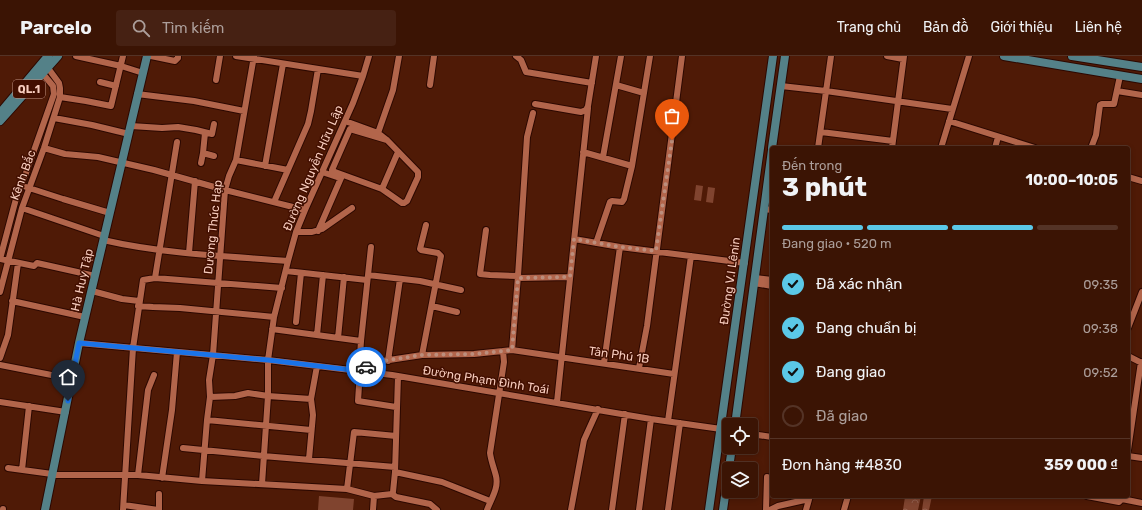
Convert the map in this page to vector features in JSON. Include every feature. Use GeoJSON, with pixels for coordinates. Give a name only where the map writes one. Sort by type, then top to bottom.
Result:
{"type":"FeatureCollection","features":[{"type":"Feature","properties":{"kind":"main road","name":"QL.1"},"geometry":{"type":"LineString","coordinates":[[0,113],[48,56]]}},
{"type":"Feature","properties":{"kind":"main road","name":"QL.1"},"geometry":{"type":"LineString","coordinates":[[0,121],[58,56]]}},
{"type":"Feature","properties":{"kind":"main road","name":"Hà Huy Tập"},"geometry":{"type":"LineString","coordinates":[[45,510],[79,343],[147,56]]}},
{"type":"Feature","properties":{"kind":"main road","name":"Đường V.I Lênin"},"geometry":{"type":"LineString","coordinates":[[726,418],[745,262],[774,56]]}},
{"type":"Feature","properties":{"kind":"main road","name":"Đường V.I Lênin"},"geometry":{"type":"LineString","coordinates":[[772,146],[785,56]]}},
{"type":"Feature","properties":{"kind":"main road"},"geometry":{"type":"LineString","coordinates":[[1004,56],[1142,79]]}},
{"type":"Feature","properties":{"kind":"main road"},"geometry":{"type":"LineString","coordinates":[[1072,56],[1142,68]]}},
{"type":"Feature","properties":{"kind":"main road","name":"Đường V.I Lênin"},"geometry":{"type":"LineString","coordinates":[[736,418],[754,280],[768,210],[770,180]]}},
{"type":"Feature","properties":{"kind":"main road"},"geometry":{"type":"LineString","coordinates":[[745,262],[757,264]]}},
{"type":"Feature","properties":{"kind":"main road","name":"Đường V.I Lênin"},"geometry":{"type":"LineString","coordinates":[[709,510],[722,445]]}},
{"type":"Feature","properties":{"kind":"main road"},"geometry":{"type":"LineString","coordinates":[[723,510],[731,454]]}},
{"type":"Feature","properties":{"kind":"street"},"geometry":{"type":"LineString","coordinates":[[76,56],[121,66],[143,73]]}},
{"type":"Feature","properties":{"kind":"street"},"geometry":{"type":"LineString","coordinates":[[60,97],[110,107],[112,106],[123,56]]}},
{"type":"Feature","properties":{"kind":"street"},"geometry":{"type":"LineString","coordinates":[[151,56],[175,61],[178,56]]}},
{"type":"Feature","properties":{"kind":"street"},"geometry":{"type":"LineString","coordinates":[[216,80],[220,56]]}},
{"type":"Feature","properties":{"kind":"street"},"geometry":{"type":"LineString","coordinates":[[236,56],[363,76]]}},
{"type":"Feature","properties":{"kind":"street","name":"Đường Nguyễn Hữu Lập"},"geometry":{"type":"LineString","coordinates":[[262,484],[268,396],[268,360],[274,317],[288,261],[296,232],[305,210],[354,103],[369,56]]}},
{"type":"Feature","properties":{"kind":"street"},"geometry":{"type":"LineString","coordinates":[[378,133],[393,90],[399,56]]}},
{"type":"Feature","properties":{"kind":"street"},"geometry":{"type":"LineString","coordinates":[[430,85],[434,56]]}},
{"type":"Feature","properties":{"kind":"street"},"geometry":{"type":"LineString","coordinates":[[516,56],[521,60],[526,72],[592,83]]}},
{"type":"Feature","properties":{"kind":"street"},"geometry":{"type":"LineString","coordinates":[[557,402],[583,152],[596,56]]}},
{"type":"Feature","properties":{"kind":"street"},"geometry":{"type":"LineString","coordinates":[[603,157],[621,56]]}},
{"type":"Feature","properties":{"kind":"street"},"geometry":{"type":"LineString","coordinates":[[596,243],[610,202],[620,202],[624,200],[632,166],[650,56]]}},
{"type":"Feature","properties":{"kind":"street"},"geometry":{"type":"LineString","coordinates":[[639,368],[647,326],[682,56]]}},
{"type":"Feature","properties":{"kind":"street"},"geometry":{"type":"LineString","coordinates":[[818,146],[831,56]]}},
{"type":"Feature","properties":{"kind":"street"},"geometry":{"type":"LineString","coordinates":[[821,132],[892,145],[904,57],[886,56]]}},
{"type":"Feature","properties":{"kind":"street"},"geometry":{"type":"LineString","coordinates":[[942,146],[969,56]]}},
{"type":"Feature","properties":{"kind":"street","name":"Dương Thúc Hạp"},"geometry":{"type":"LineString","coordinates":[[202,481],[210,397],[209,380],[213,355],[225,190],[236,160],[254,58]]}},
{"type":"Feature","properties":{"kind":"street"},"geometry":{"type":"LineString","coordinates":[[265,166],[283,64]]}},
{"type":"Feature","properties":{"kind":"street"},"geometry":{"type":"LineString","coordinates":[[274,202],[309,119],[318,69]]}},
{"type":"Feature","properties":{"kind":"street"},"geometry":{"type":"LineString","coordinates":[[45,71],[52,84],[57,88]]}},
{"type":"Feature","properties":{"kind":"street"},"geometry":{"type":"LineString","coordinates":[[1092,146],[1096,135],[1100,105],[1114,104],[1120,76]]}},
{"type":"Feature","properties":{"kind":"street"},"geometry":{"type":"LineString","coordinates":[[100,82],[116,86]]}},
{"type":"Feature","properties":{"kind":"street"},"geometry":{"type":"LineString","coordinates":[[616,85],[644,94]]}},
{"type":"Feature","properties":{"kind":"street"},"geometry":{"type":"LineString","coordinates":[[780,86],[952,109]]}},
{"type":"Feature","properties":{"kind":"street","name":"Kênh Bắc"},"geometry":{"type":"LineString","coordinates":[[0,292],[22,208],[44,148],[60,97],[57,88]]}},
{"type":"Feature","properties":{"kind":"street","name":"Kênh Bắc"},"geometry":{"type":"LineString","coordinates":[[0,259],[15,202],[57,88]]}},
{"type":"Feature","properties":{"kind":"street"},"geometry":{"type":"LineString","coordinates":[[1117,91],[1142,95]]}},
{"type":"Feature","properties":{"kind":"street"},"geometry":{"type":"LineString","coordinates":[[137,94],[194,101],[244,111]]}},
{"type":"Feature","properties":{"kind":"street"},"geometry":{"type":"LineString","coordinates":[[535,104],[583,112],[588,108]]}},
{"type":"Feature","properties":{"kind":"street"},"geometry":{"type":"LineString","coordinates":[[512,350],[527,137],[533,113]]}},
{"type":"Feature","properties":{"kind":"street"},"geometry":{"type":"LineString","coordinates":[[54,118],[130,130],[178,127],[212,134],[214,124]]}},
{"type":"Feature","properties":{"kind":"street"},"geometry":{"type":"LineString","coordinates":[[345,121],[378,133],[387,140],[417,171],[419,174],[418,177],[407,201],[404,203],[382,189],[334,172],[332,169],[350,129],[387,140]]}},
{"type":"Feature","properties":{"kind":"street"},"geometry":{"type":"LineString","coordinates":[[949,121],[1027,146]]}},
{"type":"Feature","properties":{"kind":"street"},"geometry":{"type":"LineString","coordinates":[[201,163],[205,133]]}},
{"type":"Feature","properties":{"kind":"street"},"geometry":{"type":"LineString","coordinates":[[996,146],[998,137]]}},
{"type":"Feature","properties":{"kind":"street"},"geometry":{"type":"LineString","coordinates":[[155,278],[177,142]]}},
{"type":"Feature","properties":{"kind":"street"},"geometry":{"type":"LineString","coordinates":[[44,148],[65,154],[122,162],[305,210]]}},
{"type":"Feature","properties":{"kind":"street"},"geometry":{"type":"LineString","coordinates":[[382,189],[398,152]]}},
{"type":"Feature","properties":{"kind":"street"},"geometry":{"type":"LineString","coordinates":[[583,152],[632,166]]}},
{"type":"Feature","properties":{"kind":"street"},"geometry":{"type":"LineString","coordinates":[[203,153],[214,156]]}},
{"type":"Feature","properties":{"kind":"street"},"geometry":{"type":"LineString","coordinates":[[236,160],[288,170]]}},
{"type":"Feature","properties":{"kind":"street"},"geometry":{"type":"LineString","coordinates":[[322,172],[369,188]]}},
{"type":"Feature","properties":{"kind":"street"},"geometry":{"type":"LineString","coordinates":[[1130,177],[1142,181]]}},
{"type":"Feature","properties":{"kind":"street"},"geometry":{"type":"LineString","coordinates":[[318,231],[341,178]]}},
{"type":"Feature","properties":{"kind":"street"},"geometry":{"type":"LineString","coordinates":[[189,253],[195,181]]}},
{"type":"Feature","properties":{"kind":"street"},"geometry":{"type":"LineString","coordinates":[[21,185],[110,214]]}},
{"type":"Feature","properties":{"kind":"street"},"geometry":{"type":"LineString","coordinates":[[22,208],[129,246],[189,253],[288,261]]}},
{"type":"Feature","properties":{"kind":"street"},"geometry":{"type":"LineString","coordinates":[[296,232],[318,231],[352,208]]}},
{"type":"Feature","properties":{"kind":"street"},"geometry":{"type":"LineString","coordinates":[[422,355],[440,255],[438,253],[420,249],[426,225]]}},
{"type":"Feature","properties":{"kind":"street"},"geometry":{"type":"LineString","coordinates":[[486,230],[480,274],[518,277],[570,277]]}},
{"type":"Feature","properties":{"kind":"street"},"geometry":{"type":"LineString","coordinates":[[574,239],[620,247],[745,262]]}},
{"type":"Feature","properties":{"kind":"street"},"geometry":{"type":"LineString","coordinates":[[371,247],[361,341],[358,401],[396,407]]}},
{"type":"Feature","properties":{"kind":"street"},"geometry":{"type":"LineString","coordinates":[[604,364],[620,247]]}},
{"type":"Feature","properties":{"kind":"street"},"geometry":{"type":"LineString","coordinates":[[668,421],[691,256]]}},
{"type":"Feature","properties":{"kind":"street"},"geometry":{"type":"LineString","coordinates":[[0,259],[34,266],[37,262],[95,276]]}},
{"type":"Feature","properties":{"kind":"street"},"geometry":{"type":"LineString","coordinates":[[0,358],[8,335],[18,263]]}},
{"type":"Feature","properties":{"kind":"street"},"geometry":{"type":"LineString","coordinates":[[286,271],[344,277],[367,277],[420,281],[461,290]]}},
{"type":"Feature","properties":{"kind":"street"},"geometry":{"type":"LineString","coordinates":[[296,322],[301,273]]}},
{"type":"Feature","properties":{"kind":"street"},"geometry":{"type":"LineString","coordinates":[[317,335],[323,275]]}},
{"type":"Feature","properties":{"kind":"street"},"geometry":{"type":"LineString","coordinates":[[338,338],[344,277]]}},
{"type":"Feature","properties":{"kind":"street"},"geometry":{"type":"LineString","coordinates":[[159,494],[158,510],[124,508],[133,348],[138,303],[143,280],[155,278],[282,288]]}},
{"type":"Feature","properties":{"kind":"street"},"geometry":{"type":"LineString","coordinates":[[388,361],[400,279]]}},
{"type":"Feature","properties":{"kind":"street"},"geometry":{"type":"LineString","coordinates":[[754,280],[770,280]]}},
{"type":"Feature","properties":{"kind":"street"},"geometry":{"type":"LineString","coordinates":[[754,280],[770,285]]}},
{"type":"Feature","properties":{"kind":"street"},"geometry":{"type":"LineString","coordinates":[[92,291],[154,308],[180,308],[274,317]]}},
{"type":"Feature","properties":{"kind":"street"},"geometry":{"type":"LineString","coordinates":[[1130,324],[1140,306],[1142,292]]}},
{"type":"Feature","properties":{"kind":"street"},"geometry":{"type":"LineString","coordinates":[[12,301],[86,317]]}},
{"type":"Feature","properties":{"kind":"street"},"geometry":{"type":"LineString","coordinates":[[432,306],[457,312]]}},
{"type":"Feature","properties":{"kind":"street"},"geometry":{"type":"LineString","coordinates":[[272,328],[361,341]]}},
{"type":"Feature","properties":{"kind":"street","name":"Đường Phạm Đình Toái"},"geometry":{"type":"LineString","coordinates":[[79,343],[268,360],[398,376],[722,430]]}},
{"type":"Feature","properties":{"kind":"street","name":"Tân Phú 1B"},"geometry":{"type":"LineString","coordinates":[[359,371],[376,362],[422,355],[474,354],[512,350],[674,374]]}},
{"type":"Feature","properties":{"kind":"street"},"geometry":{"type":"LineString","coordinates":[[487,510],[496,485],[496,478],[490,453],[504,362],[503,351]]}},
{"type":"Feature","properties":{"kind":"street"},"geometry":{"type":"LineString","coordinates":[[162,478],[172,410],[177,352]]}},
{"type":"Feature","properties":{"kind":"street"},"geometry":{"type":"LineString","coordinates":[[1130,357],[1142,362],[1130,418]]}},
{"type":"Feature","properties":{"kind":"street"},"geometry":{"type":"LineString","coordinates":[[0,365],[72,379]]}},
{"type":"Feature","properties":{"kind":"street"},"geometry":{"type":"LineString","coordinates":[[309,459],[313,415],[311,399],[317,366]]}},
{"type":"Feature","properties":{"kind":"street"},"geometry":{"type":"LineString","coordinates":[[138,475],[148,390],[154,375]]}},
{"type":"Feature","properties":{"kind":"street"},"geometry":{"type":"LineString","coordinates":[[392,494],[395,469],[398,376]]}},
{"type":"Feature","properties":{"kind":"street"},"geometry":{"type":"LineString","coordinates":[[210,397],[235,396],[248,393],[311,399]]}},
{"type":"Feature","properties":{"kind":"street"},"geometry":{"type":"LineString","coordinates":[[0,402],[66,412]]}},
{"type":"Feature","properties":{"kind":"street"},"geometry":{"type":"LineString","coordinates":[[22,470],[29,406]]}},
{"type":"Feature","properties":{"kind":"street"},"geometry":{"type":"LineString","coordinates":[[571,510],[584,440],[598,409]]}},
{"type":"Feature","properties":{"kind":"street"},"geometry":{"type":"LineString","coordinates":[[612,510],[625,414]]}},
{"type":"Feature","properties":{"kind":"street"},"geometry":{"type":"LineString","coordinates":[[639,510],[651,419]]}},
{"type":"Feature","properties":{"kind":"street"},"geometry":{"type":"LineString","coordinates":[[207,420],[311,430]]}},
{"type":"Feature","properties":{"kind":"street"},"geometry":{"type":"LineString","coordinates":[[668,510],[680,423]]}},
{"type":"Feature","properties":{"kind":"street"},"geometry":{"type":"LineString","coordinates":[[347,489],[353,433],[355,431],[396,436]]}},
{"type":"Feature","properties":{"kind":"street"},"geometry":{"type":"LineString","coordinates":[[758,435],[770,437]]}},
{"type":"Feature","properties":{"kind":"street"},"geometry":{"type":"LineString","coordinates":[[183,448],[350,463],[395,469],[442,482],[490,501]]}},
{"type":"Feature","properties":{"kind":"street"},"geometry":{"type":"LineString","coordinates":[[1130,456],[1142,458]]}},
{"type":"Feature","properties":{"kind":"street"},"geometry":{"type":"LineString","coordinates":[[8,468],[52,474],[138,475],[202,481],[347,489],[374,496],[392,494],[396,497],[430,504],[437,510]]}},
{"type":"Feature","properties":{"kind":"street"},"geometry":{"type":"LineString","coordinates":[[766,510],[767,477]]}},
{"type":"Feature","properties":{"kind":"street"},"geometry":{"type":"LineString","coordinates":[[373,510],[374,496]]}},
{"type":"Feature","properties":{"kind":"street"},"geometry":{"type":"LineString","coordinates":[[770,510],[778,506],[806,498]]}},
{"type":"Feature","properties":{"kind":"street"},"geometry":{"type":"LineString","coordinates":[[806,510],[809,498]]}},
{"type":"Feature","properties":{"kind":"street"},"geometry":{"type":"LineString","coordinates":[[844,510],[847,498]]}},
{"type":"Feature","properties":{"kind":"street"},"geometry":{"type":"LineString","coordinates":[[1108,498],[1142,502]]}},
{"type":"Feature","properties":{"kind":"green space"},"geometry":{"type":"Polygon","coordinates":[[[696,185],[703,186],[701,201],[694,200],[696,185]]]}},
{"type":"Feature","properties":{"kind":"green space"},"geometry":{"type":"Polygon","coordinates":[[[708,187],[715,188],[713,203],[706,202],[708,187]]]}},
{"type":"Feature","properties":{"kind":"green space"},"geometry":{"type":"Polygon","coordinates":[[[319,496],[354,499],[353,510],[318,510],[319,496]]]}},
{"type":"Feature","properties":{"kind":"green space"},"geometry":{"type":"Polygon","coordinates":[[[905,498],[921,498],[918,510],[903,510],[905,498]]]}},
{"type":"Feature","properties":{"kind":"green space"},"geometry":{"type":"Polygon","coordinates":[[[924,498],[932,498],[929,510],[922,510],[924,498]]]}},
{"type":"Feature","properties":{"kind":"way so far"},"geometry":{"type":"LineString","coordinates":[[366,367],[376,362],[422,355],[457,355],[512,350],[518,278],[570,277],[574,239],[620,247],[656,251],[672,140]]}},
{"type":"Feature","properties":{"kind":"route"},"geometry":{"type":"LineString","coordinates":[[68,401],[79,343],[268,360],[360,371],[366,367]]}}]}
